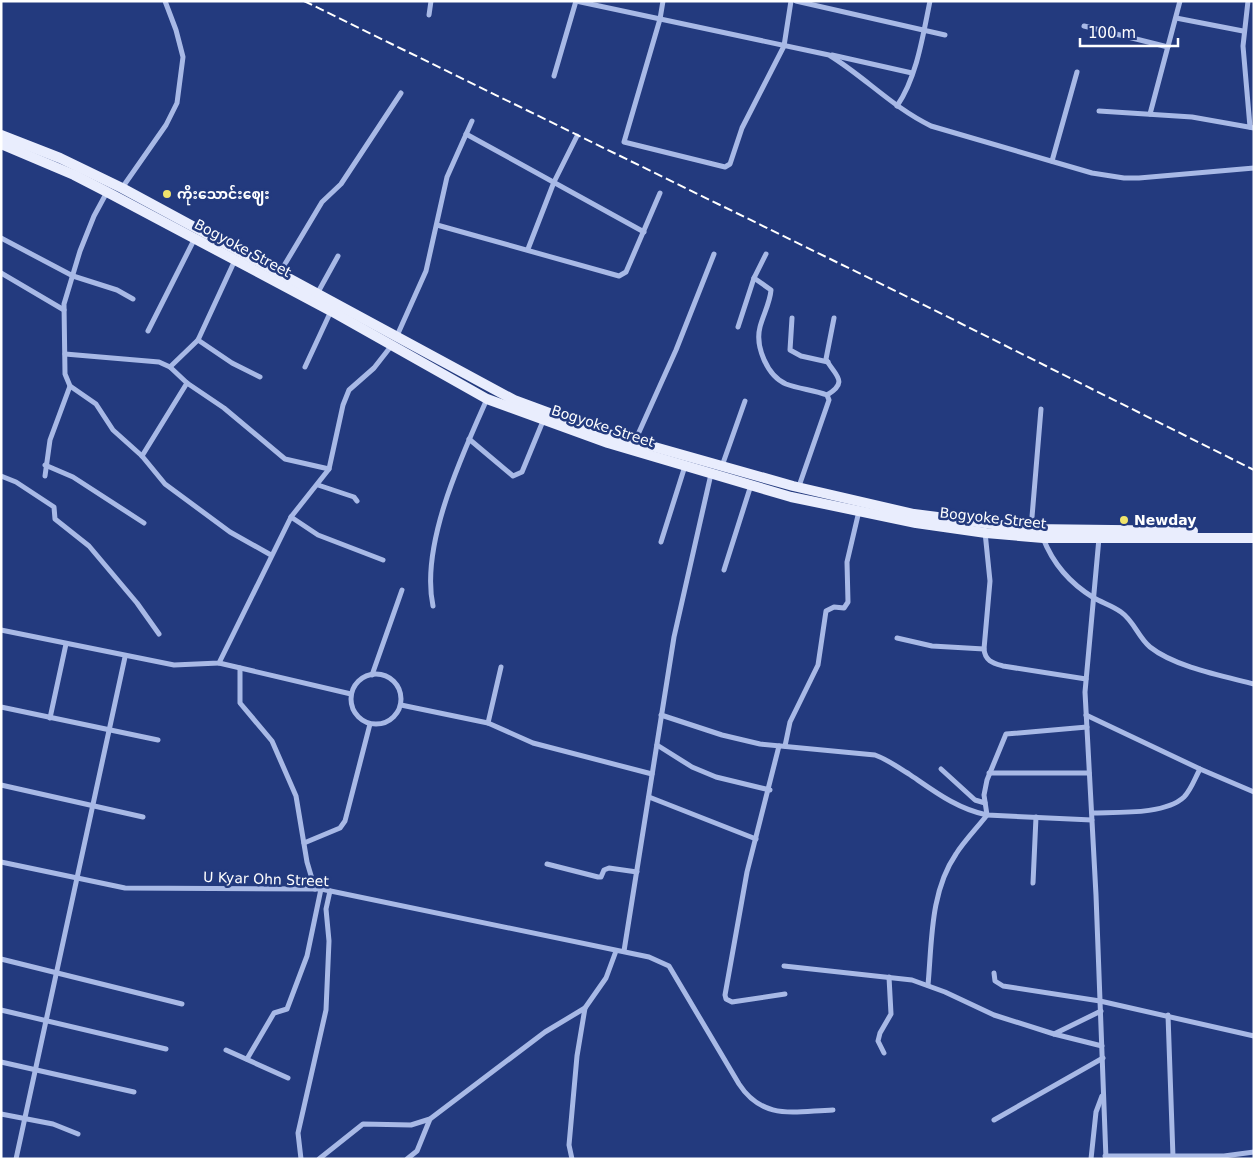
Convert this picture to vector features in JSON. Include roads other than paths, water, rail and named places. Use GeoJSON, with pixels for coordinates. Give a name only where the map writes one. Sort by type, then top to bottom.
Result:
{"type":"FeatureCollection","features":[{"type":"Feature","properties":{"kind":"main road","name":"Bogyoke Street"},"geometry":{"type":"LineString","coordinates":[[1,135],[60,158],[195,238],[237,256]]}},
{"type":"Feature","properties":{"kind":"main road","name":"Bogyoke Street"},"geometry":{"type":"LineString","coordinates":[[1,144],[74,175],[107,192],[120,193],[277,277],[332,311],[514,400],[598,431],[722,466],[799,487],[985,529]]}},
{"type":"Feature","properties":{"kind":"main road","name":"Bogyoke Street"},"geometry":{"type":"LineString","coordinates":[[277,277],[317,294],[487,399],[543,421],[711,474],[796,498],[916,523],[985,529],[1099,535],[1250,535]]}},
{"type":"Feature","properties":{"kind":"street"},"geometry":{"type":"LineString","coordinates":[[120,193],[166,125],[177,103],[183,58],[176,30],[165,1]]}},
{"type":"Feature","properties":{"kind":"street"},"geometry":{"type":"LineString","coordinates":[[429,15],[431,1]]}},
{"type":"Feature","properties":{"kind":"street"},"geometry":{"type":"LineString","coordinates":[[554,76],[576,1],[912,73]]}},
{"type":"Feature","properties":{"kind":"street"},"geometry":{"type":"LineString","coordinates":[[663,1],[660,19],[624,142],[725,167],[730,164],[742,128],[784,46],[790,1]]}},
{"type":"Feature","properties":{"kind":"street"},"geometry":{"type":"LineString","coordinates":[[796,1],[945,35]]}},
{"type":"Feature","properties":{"kind":"street"},"geometry":{"type":"LineString","coordinates":[[897,106],[905,94],[912,73],[930,1]]}},
{"type":"Feature","properties":{"kind":"street"},"geometry":{"type":"LineString","coordinates":[[1150,114],[1180,1]]}},
{"type":"Feature","properties":{"kind":"street"},"geometry":{"type":"LineString","coordinates":[[1099,111],[1216,120],[1252,127],[1243,31],[1248,1]]}},
{"type":"Feature","properties":{"kind":"street"},"geometry":{"type":"LineString","coordinates":[[1176,18],[1243,31]]}},
{"type":"Feature","properties":{"kind":"street"},"geometry":{"type":"LineString","coordinates":[[1084,26],[1168,47]]}},
{"type":"Feature","properties":{"kind":"street"},"geometry":{"type":"LineString","coordinates":[[829,55],[906,114],[931,126],[1092,173],[1124,178],[1254,168]]}},
{"type":"Feature","properties":{"kind":"street"},"geometry":{"type":"LineString","coordinates":[[1052,161],[1077,72]]}},
{"type":"Feature","properties":{"kind":"street"},"geometry":{"type":"LineString","coordinates":[[277,277],[322,202],[341,184],[401,93]]}},
{"type":"Feature","properties":{"kind":"street"},"geometry":{"type":"LineString","coordinates":[[219,663],[291,517],[329,469],[343,405],[349,390],[374,368],[394,342],[426,271],[447,177],[472,121]]}},
{"type":"Feature","properties":{"kind":"street"},"geometry":{"type":"LineString","coordinates":[[466,134],[644,232]]}},
{"type":"Feature","properties":{"kind":"street"},"geometry":{"type":"LineString","coordinates":[[528,248],[554,182],[577,136]]}},
{"type":"Feature","properties":{"kind":"street"},"geometry":{"type":"LineString","coordinates":[[107,192],[94,216],[80,251],[64,310],[65,374],[70,386],[96,404],[113,430],[142,456],[165,484],[230,532],[271,555]]}},
{"type":"Feature","properties":{"kind":"street"},"geometry":{"type":"LineString","coordinates":[[437,225],[528,248],[619,276],[626,272],[660,193]]}},
{"type":"Feature","properties":{"kind":"street"},"geometry":{"type":"LineString","coordinates":[[1,238],[73,276],[117,290],[133,299]]}},
{"type":"Feature","properties":{"kind":"street"},"geometry":{"type":"LineString","coordinates":[[148,331],[195,238]]}},
{"type":"Feature","properties":{"kind":"street"},"geometry":{"type":"LineString","coordinates":[[635,442],[676,350],[714,254]]}},
{"type":"Feature","properties":{"kind":"street"},"geometry":{"type":"LineString","coordinates":[[738,327],[754,278],[766,254]]}},
{"type":"Feature","properties":{"kind":"street"},"geometry":{"type":"LineString","coordinates":[[170,367],[198,340],[237,256]]}},
{"type":"Feature","properties":{"kind":"street"},"geometry":{"type":"LineString","coordinates":[[317,294],[338,256]]}},
{"type":"Feature","properties":{"kind":"street"},"geometry":{"type":"LineString","coordinates":[[1,273],[64,310]]}},
{"type":"Feature","properties":{"kind":"street"},"geometry":{"type":"LineString","coordinates":[[754,278],[772,290],[759,328],[759,345],[763,360],[785,384],[827,395],[834,391],[840,382],[839,377],[826,359],[834,318]]}},
{"type":"Feature","properties":{"kind":"street"},"geometry":{"type":"LineString","coordinates":[[304,366],[332,311]]}},
{"type":"Feature","properties":{"kind":"street"},"geometry":{"type":"LineString","coordinates":[[792,318],[790,350],[801,356],[828,362]]}},
{"type":"Feature","properties":{"kind":"street"},"geometry":{"type":"LineString","coordinates":[[198,340],[232,363],[260,377]]}},
{"type":"Feature","properties":{"kind":"street"},"geometry":{"type":"LineString","coordinates":[[65,354],[159,362],[170,367],[187,383],[224,408],[285,459],[329,469]]}},
{"type":"Feature","properties":{"kind":"street"},"geometry":{"type":"LineString","coordinates":[[142,456],[187,383]]}},
{"type":"Feature","properties":{"kind":"street"},"geometry":{"type":"LineString","coordinates":[[45,476],[45,465],[50,440],[70,386]]}},
{"type":"Feature","properties":{"kind":"street"},"geometry":{"type":"LineString","coordinates":[[796,498],[829,400],[827,395]]}},
{"type":"Feature","properties":{"kind":"street"},"geometry":{"type":"LineString","coordinates":[[433,606],[430,578],[433,555],[452,478],[487,399]]}},
{"type":"Feature","properties":{"kind":"street"},"geometry":{"type":"LineString","coordinates":[[722,466],[745,401]]}},
{"type":"Feature","properties":{"kind":"street"},"geometry":{"type":"LineString","coordinates":[[1041,409],[1037,533],[1054,562],[1075,583],[1124,615],[1142,640],[1161,654],[1201,670],[1254,684]]}},
{"type":"Feature","properties":{"kind":"street"},"geometry":{"type":"LineString","coordinates":[[470,439],[513,476],[518,475],[522,472],[543,421]]}},
{"type":"Feature","properties":{"kind":"street"},"geometry":{"type":"LineString","coordinates":[[45,465],[73,477],[144,523]]}},
{"type":"Feature","properties":{"kind":"street"},"geometry":{"type":"LineString","coordinates":[[661,542],[685,466]]}},
{"type":"Feature","properties":{"kind":"street"},"geometry":{"type":"LineString","coordinates":[[711,474],[674,637],[624,951],[649,957],[669,966],[739,1084],[753,1102],[775,1110],[833,1110]]}},
{"type":"Feature","properties":{"kind":"street"},"geometry":{"type":"LineString","coordinates":[[1,476],[16,482],[54,507],[55,519],[89,546],[138,603],[159,634]]}},
{"type":"Feature","properties":{"kind":"street"},"geometry":{"type":"LineString","coordinates":[[318,485],[354,497],[357,501]]}},
{"type":"Feature","properties":{"kind":"street"},"geometry":{"type":"LineString","coordinates":[[724,570],[751,485]]}},
{"type":"Feature","properties":{"kind":"street"},"geometry":{"type":"LineString","coordinates":[[786,746],[790,722],[818,665],[826,611],[834,607],[844,608],[848,602],[847,562],[859,511]]}},
{"type":"Feature","properties":{"kind":"street"},"geometry":{"type":"LineString","coordinates":[[291,517],[318,535],[383,560]]}},
{"type":"Feature","properties":{"kind":"street"},"geometry":{"type":"LineString","coordinates":[[985,529],[990,581],[984,649],[988,659],[999,665],[1086,679]]}},
{"type":"Feature","properties":{"kind":"street"},"geometry":{"type":"LineString","coordinates":[[1099,535],[1086,679],[1086,715],[1101,1011],[1106,1157],[1254,1152]]}},
{"type":"Feature","properties":{"kind":"street"},"geometry":{"type":"LineString","coordinates":[[372,675],[402,590]]}},
{"type":"Feature","properties":{"kind":"street"},"geometry":{"type":"LineString","coordinates":[[1,630],[125,657],[174,665],[219,663],[352,694]]}},
{"type":"Feature","properties":{"kind":"street"},"geometry":{"type":"LineString","coordinates":[[897,638],[932,646],[984,649]]}},
{"type":"Feature","properties":{"kind":"street"},"geometry":{"type":"LineString","coordinates":[[50,718],[66,644]]}},
{"type":"Feature","properties":{"kind":"street"},"geometry":{"type":"LineString","coordinates":[[16,1159],[48,1020],[125,657]]}},
{"type":"Feature","properties":{"kind":"street"},"geometry":{"type":"LineString","coordinates":[[240,668],[240,704],[272,741],[296,796],[307,862],[318,889],[307,956],[287,1009],[274,1013],[247,1060]]}},
{"type":"Feature","properties":{"kind":"street"},"geometry":{"type":"LineString","coordinates":[[488,724],[500,668]]}},
{"type":"Feature","properties":{"kind":"street"},"geometry":{"type":"LineString","coordinates":[[372,675],[382,675],[391,679],[401,695],[401,705],[396,714],[389,721],[380,724],[370,724],[361,720],[355,713],[351,703],[356,685],[363,678],[372,675]]}},
{"type":"Feature","properties":{"kind":"street"},"geometry":{"type":"LineString","coordinates":[[401,705],[488,724],[533,743],[652,774]]}},
{"type":"Feature","properties":{"kind":"street"},"geometry":{"type":"LineString","coordinates":[[1,707],[158,740]]}},
{"type":"Feature","properties":{"kind":"street"},"geometry":{"type":"LineString","coordinates":[[661,715],[722,735],[779,746],[875,755],[893,763],[959,806],[987,815],[1092,820]]}},
{"type":"Feature","properties":{"kind":"street"},"geometry":{"type":"LineString","coordinates":[[1086,715],[1200,769],[1254,792]]}},
{"type":"Feature","properties":{"kind":"street"},"geometry":{"type":"LineString","coordinates":[[304,843],[340,828],[345,821],[370,724]]}},
{"type":"Feature","properties":{"kind":"street"},"geometry":{"type":"LineString","coordinates":[[928,985],[937,901],[944,878],[955,855],[987,815],[985,788],[1002,740],[1006,734],[1087,727]]}},
{"type":"Feature","properties":{"kind":"street"},"geometry":{"type":"LineString","coordinates":[[657,745],[692,767],[716,777],[770,790]]}},
{"type":"Feature","properties":{"kind":"street"},"geometry":{"type":"LineString","coordinates":[[779,746],[770,790],[747,872],[725,995],[726,999],[732,1002],[785,994]]}},
{"type":"Feature","properties":{"kind":"street"},"geometry":{"type":"LineString","coordinates":[[941,769],[975,800],[985,803]]}},
{"type":"Feature","properties":{"kind":"street"},"geometry":{"type":"LineString","coordinates":[[1092,813],[1147,810],[1177,802],[1188,792],[1200,769]]}},
{"type":"Feature","properties":{"kind":"street"},"geometry":{"type":"LineString","coordinates":[[989,773],[1089,773]]}},
{"type":"Feature","properties":{"kind":"street"},"geometry":{"type":"LineString","coordinates":[[1,785],[143,817]]}},
{"type":"Feature","properties":{"kind":"street"},"geometry":{"type":"LineString","coordinates":[[649,797],[756,839]]}},
{"type":"Feature","properties":{"kind":"street"},"geometry":{"type":"LineString","coordinates":[[1033,883],[1036,817]]}},
{"type":"Feature","properties":{"kind":"street","name":"U Kyar Ohn Street"},"geometry":{"type":"LineString","coordinates":[[1,862],[125,888],[318,889],[616,952],[624,951]]}},
{"type":"Feature","properties":{"kind":"street"},"geometry":{"type":"LineString","coordinates":[[547,864],[598,877],[601,877],[604,870],[609,868],[637,872]]}},
{"type":"Feature","properties":{"kind":"street"},"geometry":{"type":"LineString","coordinates":[[301,1159],[298,1133],[326,1010],[330,940],[326,909],[330,891]]}},
{"type":"Feature","properties":{"kind":"street"},"geometry":{"type":"LineString","coordinates":[[319,1159],[363,1124],[411,1125],[430,1120],[545,1032],[585,1008],[606,978],[616,952]]}},
{"type":"Feature","properties":{"kind":"street"},"geometry":{"type":"LineString","coordinates":[[1,959],[182,1004]]}},
{"type":"Feature","properties":{"kind":"street"},"geometry":{"type":"LineString","coordinates":[[784,966],[889,977],[928,985],[994,1015],[1054,1034],[1102,1046]]}},
{"type":"Feature","properties":{"kind":"street"},"geometry":{"type":"LineString","coordinates":[[994,973],[995,981],[1003,986],[1100,1000],[1254,1036]]}},
{"type":"Feature","properties":{"kind":"street"},"geometry":{"type":"LineString","coordinates":[[884,1053],[878,1041],[880,1032],[891,1014],[889,977]]}},
{"type":"Feature","properties":{"kind":"street"},"geometry":{"type":"LineString","coordinates":[[572,1159],[569,1145],[577,1056],[585,1008]]}},
{"type":"Feature","properties":{"kind":"street"},"geometry":{"type":"LineString","coordinates":[[1,1010],[166,1050]]}},
{"type":"Feature","properties":{"kind":"street"},"geometry":{"type":"LineString","coordinates":[[1054,1034],[1101,1011]]}},
{"type":"Feature","properties":{"kind":"street"},"geometry":{"type":"LineString","coordinates":[[1168,1015],[1174,1156]]}},
{"type":"Feature","properties":{"kind":"street"},"geometry":{"type":"LineString","coordinates":[[226,1050],[288,1078]]}},
{"type":"Feature","properties":{"kind":"street"},"geometry":{"type":"LineString","coordinates":[[994,1120],[1103,1058]]}},
{"type":"Feature","properties":{"kind":"street"},"geometry":{"type":"LineString","coordinates":[[1,1062],[134,1092]]}},
{"type":"Feature","properties":{"kind":"street"},"geometry":{"type":"LineString","coordinates":[[1091,1159],[1096,1112],[1104,1094]]}},
{"type":"Feature","properties":{"kind":"street"},"geometry":{"type":"LineString","coordinates":[[1,1114],[53,1124],[78,1134]]}},
{"type":"Feature","properties":{"kind":"street"},"geometry":{"type":"LineString","coordinates":[[407,1159],[417,1151],[430,1120]]}},
{"type":"Feature","properties":{"kind":"railway"},"geometry":{"type":"LineString","coordinates":[[304,1],[920,303],[1254,470]]}},
{"type":"Feature","properties":{"kind":"place","name":"ကိုးသောင်းဈေး"},"geometry":{"type":"Point","coordinates":[167,194]}},
{"type":"Feature","properties":{"kind":"place","name":"Newday"},"geometry":{"type":"Point","coordinates":[1124,520]}}]}
